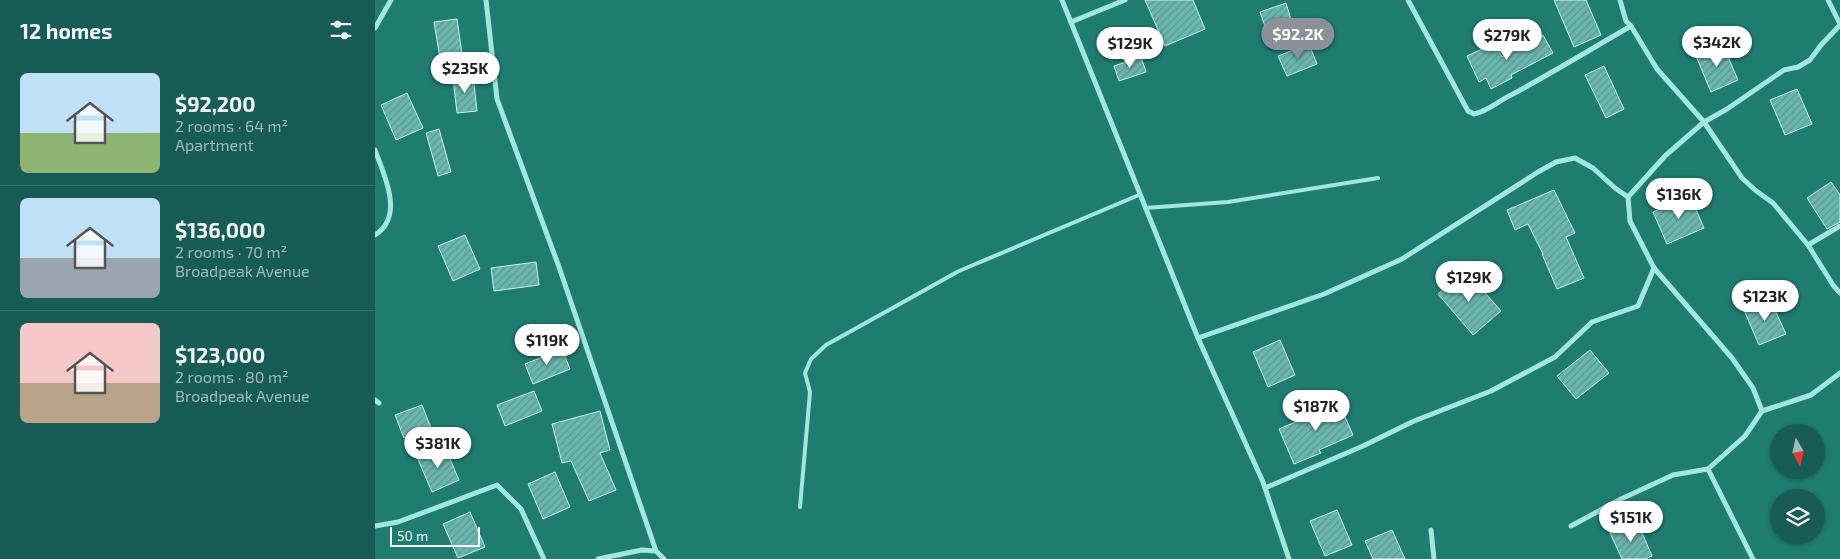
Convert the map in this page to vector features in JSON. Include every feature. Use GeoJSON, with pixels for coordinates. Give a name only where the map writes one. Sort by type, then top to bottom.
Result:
{"type":"FeatureCollection","features":[{"type":"Feature","properties":{"kind":"street"},"geometry":{"type":"LineString","coordinates":[[375,28],[391,0]]}},
{"type":"Feature","properties":{"kind":"street"},"geometry":{"type":"LineString","coordinates":[[486,0],[497,99],[559,267],[656,551],[664,559]]}},
{"type":"Feature","properties":{"kind":"street"},"geometry":{"type":"LineString","coordinates":[[1062,0],[1198,338],[1265,488],[1289,559]]}},
{"type":"Feature","properties":{"kind":"street"},"geometry":{"type":"LineString","coordinates":[[1071,22],[1125,0]]}},
{"type":"Feature","properties":{"kind":"street"},"geometry":{"type":"LineString","coordinates":[[1408,0],[1468,111],[1474,114],[1484,112],[1510,95],[1537,82],[1631,26]]}},
{"type":"Feature","properties":{"kind":"street"},"geometry":{"type":"LineString","coordinates":[[1620,0],[1626,21],[1657,69],[1704,122],[1742,178],[1773,203],[1808,245],[1840,293]]}},
{"type":"Feature","properties":{"kind":"street"},"geometry":{"type":"LineString","coordinates":[[1762,411],[1753,388],[1733,358],[1654,268],[1630,221],[1629,197],[1665,156],[1704,122],[1727,109],[1784,70],[1799,68],[1810,60],[1840,24],[1828,0]]}},
{"type":"Feature","properties":{"kind":"street"},"geometry":{"type":"LineString","coordinates":[[375,150],[390,192],[390,216],[381,231],[375,235]]}},
{"type":"Feature","properties":{"kind":"street"},"geometry":{"type":"LineString","coordinates":[[1198,338],[1324,294],[1402,259],[1556,162],[1575,158],[1593,168],[1615,188],[1629,197]]}},
{"type":"Feature","properties":{"kind":"street"},"geometry":{"type":"LineString","coordinates":[[1808,245],[1840,226]]}},
{"type":"Feature","properties":{"kind":"street"},"geometry":{"type":"LineString","coordinates":[[1265,488],[1363,446],[1414,421],[1491,391],[1555,357],[1592,322],[1638,306],[1654,268]]}},
{"type":"Feature","properties":{"kind":"street"},"geometry":{"type":"LineString","coordinates":[[1571,526],[1621,499],[1673,475],[1708,469],[1745,436],[1762,411],[1811,395],[1840,373]]}},
{"type":"Feature","properties":{"kind":"street"},"geometry":{"type":"LineString","coordinates":[[1708,469],[1753,559]]}},
{"type":"Feature","properties":{"kind":"street"},"geometry":{"type":"LineString","coordinates":[[375,526],[398,522],[497,485],[521,509],[544,559]]}},
{"type":"Feature","properties":{"kind":"street"},"geometry":{"type":"LineString","coordinates":[[1431,530],[1434,559]]}},
{"type":"Feature","properties":{"kind":"street"},"geometry":{"type":"LineString","coordinates":[[598,559],[642,550],[656,551]]}},
{"type":"Feature","properties":{"kind":"lane"},"geometry":{"type":"LineString","coordinates":[[1145,208],[1228,202],[1378,178]]}},
{"type":"Feature","properties":{"kind":"lane"},"geometry":{"type":"LineString","coordinates":[[800,507],[810,392],[805,373],[811,359],[826,345],[959,271],[1139,195]]}},
{"type":"Feature","properties":{"kind":"building"},"geometry":{"type":"Polygon","coordinates":[[[1145,0],[1193,0],[1205,29],[1165,46],[1145,0]]]}},
{"type":"Feature","properties":{"kind":"building"},"geometry":{"type":"Polygon","coordinates":[[[1554,0],[1586,0],[1601,35],[1574,47],[1554,0]]]}},
{"type":"Feature","properties":{"kind":"building"},"geometry":{"type":"Polygon","coordinates":[[[1286,3],[1292,23],[1267,32],[1260,12],[1286,3]]]}},
{"type":"Feature","properties":{"kind":"building"},"geometry":{"type":"Polygon","coordinates":[[[457,19],[462,54],[440,58],[434,22],[457,19]]]}},
{"type":"Feature","properties":{"kind":"building"},"geometry":{"type":"Polygon","coordinates":[[[1543,35],[1553,53],[1511,75],[1512,78],[1491,89],[1486,78],[1479,82],[1467,56],[1495,43],[1502,57],[1543,35]]]}},
{"type":"Feature","properties":{"kind":"building"},"geometry":{"type":"Polygon","coordinates":[[[1309,44],[1317,64],[1287,76],[1278,56],[1309,44]]]}},
{"type":"Feature","properties":{"kind":"building"},"geometry":{"type":"Polygon","coordinates":[[[1723,45],[1738,80],[1711,92],[1696,56],[1723,45]]]}},
{"type":"Feature","properties":{"kind":"building"},"geometry":{"type":"Polygon","coordinates":[[[1141,57],[1146,72],[1119,81],[1114,66],[1141,57]]]}},
{"type":"Feature","properties":{"kind":"building"},"geometry":{"type":"Polygon","coordinates":[[[1604,66],[1624,109],[1606,118],[1585,75],[1604,66]]]}},
{"type":"Feature","properties":{"kind":"building"},"geometry":{"type":"Polygon","coordinates":[[[473,75],[477,111],[457,113],[453,78],[473,75]]]}},
{"type":"Feature","properties":{"kind":"building"},"geometry":{"type":"Polygon","coordinates":[[[1797,89],[1812,124],[1785,135],[1770,100],[1797,89]]]}},
{"type":"Feature","properties":{"kind":"building"},"geometry":{"type":"Polygon","coordinates":[[[407,93],[423,128],[396,140],[381,105],[407,93]]]}},
{"type":"Feature","properties":{"kind":"building"},"geometry":{"type":"Polygon","coordinates":[[[439,129],[451,172],[438,176],[426,133],[439,129]]]}},
{"type":"Feature","properties":{"kind":"building"},"geometry":{"type":"Polygon","coordinates":[[[1831,182],[1840,195],[1840,222],[1827,229],[1807,198],[1831,182]]]}},
{"type":"Feature","properties":{"kind":"building"},"geometry":{"type":"Polygon","coordinates":[[[1554,190],[1575,233],[1566,237],[1584,278],[1557,289],[1528,224],[1515,230],[1507,210],[1554,190]]]}},
{"type":"Feature","properties":{"kind":"building"},"geometry":{"type":"Polygon","coordinates":[[[1690,196],[1704,228],[1667,244],[1653,212],[1690,196]]]}},
{"type":"Feature","properties":{"kind":"building"},"geometry":{"type":"Polygon","coordinates":[[[465,235],[480,269],[453,281],[438,246],[465,235]]]}},
{"type":"Feature","properties":{"kind":"building"},"geometry":{"type":"Polygon","coordinates":[[[536,262],[539,285],[494,291],[491,268],[536,262]]]}},
{"type":"Feature","properties":{"kind":"building"},"geometry":{"type":"Polygon","coordinates":[[[1465,270],[1501,311],[1473,335],[1438,294],[1465,270]]]}},
{"type":"Feature","properties":{"kind":"building"},"geometry":{"type":"Polygon","coordinates":[[[1770,299],[1786,334],[1759,345],[1744,310],[1770,299]]]}},
{"type":"Feature","properties":{"kind":"building"},"geometry":{"type":"Polygon","coordinates":[[[1280,340],[1295,375],[1268,387],[1253,352],[1280,340]]]}},
{"type":"Feature","properties":{"kind":"building"},"geometry":{"type":"Polygon","coordinates":[[[562,349],[570,369],[533,384],[525,364],[562,349]]]}},
{"type":"Feature","properties":{"kind":"building"},"geometry":{"type":"Polygon","coordinates":[[[1590,350],[1609,373],[1576,399],[1557,376],[1590,350]]]}},
{"type":"Feature","properties":{"kind":"building"},"geometry":{"type":"Polygon","coordinates":[[[534,391],[542,411],[505,426],[497,405],[534,391]]]}},
{"type":"Feature","properties":{"kind":"building"},"geometry":{"type":"Polygon","coordinates":[[[1338,401],[1353,435],[1319,450],[1321,453],[1294,464],[1279,429],[1312,415],[1311,412],[1338,401]]]}},
{"type":"Feature","properties":{"kind":"building"},"geometry":{"type":"Polygon","coordinates":[[[422,405],[431,428],[404,438],[395,415],[422,405]]]}},
{"type":"Feature","properties":{"kind":"building"},"geometry":{"type":"Polygon","coordinates":[[[600,411],[610,450],[600,453],[616,490],[589,501],[571,461],[562,463],[552,424],[600,411]]]}},
{"type":"Feature","properties":{"kind":"building"},"geometry":{"type":"Polygon","coordinates":[[[444,445],[459,480],[432,492],[417,457],[444,445]]]}},
{"type":"Feature","properties":{"kind":"building"},"geometry":{"type":"Polygon","coordinates":[[[555,472],[570,507],[543,519],[528,484],[555,472]]]}},
{"type":"Feature","properties":{"kind":"building"},"geometry":{"type":"Polygon","coordinates":[[[1337,510],[1352,545],[1325,556],[1310,521],[1337,510]]]}},
{"type":"Feature","properties":{"kind":"building"},"geometry":{"type":"Polygon","coordinates":[[[470,512],[485,547],[458,558],[443,524],[470,512]]]}},
{"type":"Feature","properties":{"kind":"building"},"geometry":{"type":"Polygon","coordinates":[[[1637,521],[1652,556],[1645,559],[1622,559],[1610,533],[1637,521]]]}},
{"type":"Feature","properties":{"kind":"building"},"geometry":{"type":"Polygon","coordinates":[[[1392,530],[1405,559],[1373,559],[1365,541],[1392,530]]]}}]}
